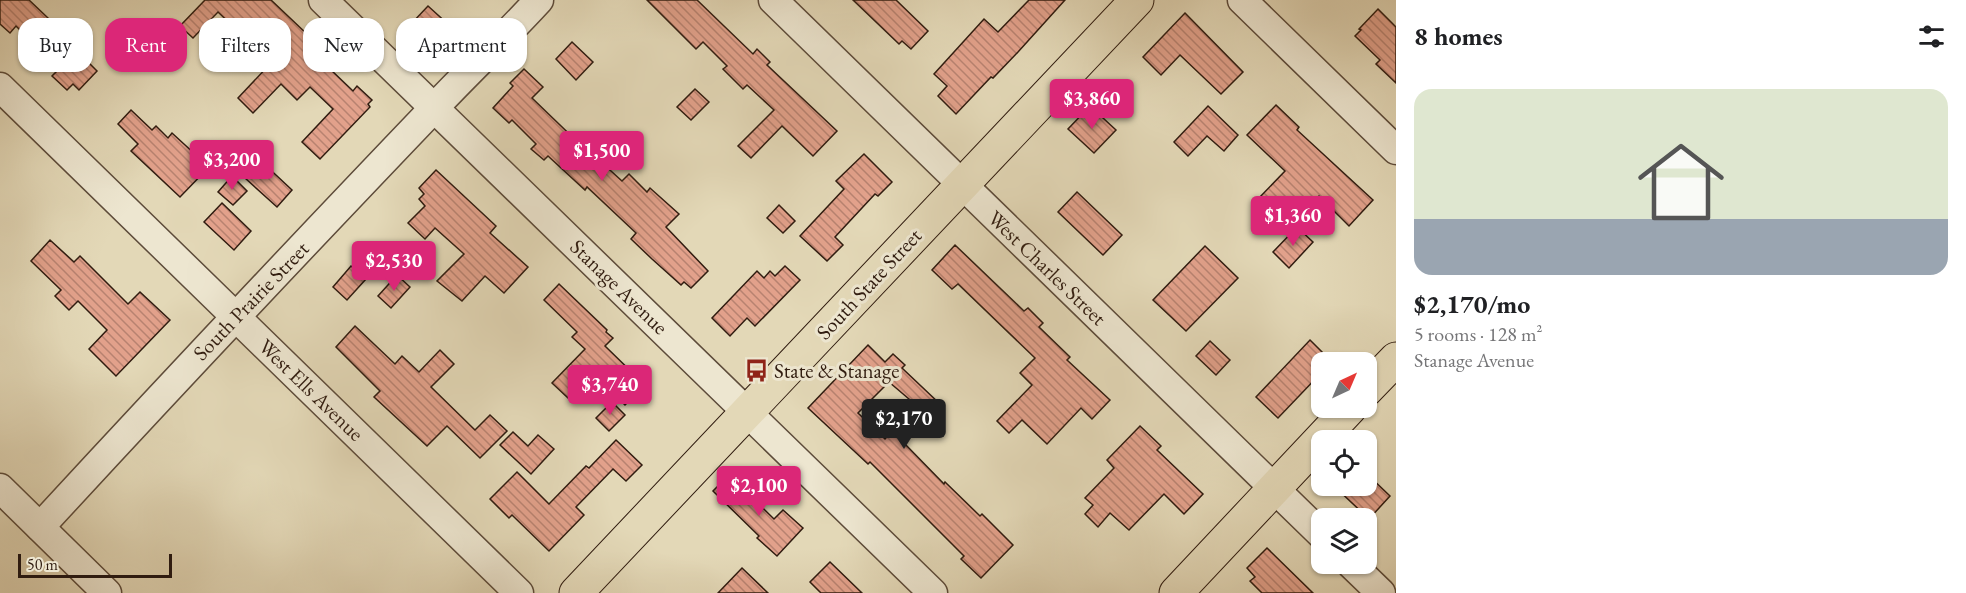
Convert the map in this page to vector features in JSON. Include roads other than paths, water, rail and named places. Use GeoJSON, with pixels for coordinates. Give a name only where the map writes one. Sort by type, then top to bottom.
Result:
{"type":"FeatureCollection","features":[{"type":"Feature","properties":{"kind":"main road","name":"South State Street"},"geometry":{"type":"LineString","coordinates":[[576,593],[1137,0]]}},
{"type":"Feature","properties":{"kind":"main road"},"geometry":{"type":"LineString","coordinates":[[1377,379],[1396,359]]}},
{"type":"Feature","properties":{"kind":"main road"},"geometry":{"type":"LineString","coordinates":[[1176,593],[1341,418]]}},
{"type":"Feature","properties":{"kind":"street","name":"Stanage Avenue"},"geometry":{"type":"LineString","coordinates":[[323,0],[933,593]]}},
{"type":"Feature","properties":{"kind":"street","name":"South Prairie Street"},"geometry":{"type":"LineString","coordinates":[[40,527],[236,317],[539,0]]}},
{"type":"Feature","properties":{"kind":"street","name":"West Charles Street"},"geometry":{"type":"LineString","coordinates":[[773,0],[1311,524]]}},
{"type":"Feature","properties":{"kind":"street"},"geometry":{"type":"LineString","coordinates":[[1242,0],[1396,150]]}},
{"type":"Feature","properties":{"kind":"street","name":"West Ells Avenue"},"geometry":{"type":"LineString","coordinates":[[0,87],[519,593]]}},
{"type":"Feature","properties":{"kind":"street"},"geometry":{"type":"LineString","coordinates":[[0,488],[107,593]]}},
{"type":"Feature","properties":{"kind":"street"},"geometry":{"type":"LineString","coordinates":[[1361,574],[1381,593]]}},
{"type":"Feature","properties":{"kind":"place","name":"State & Stanage"},"geometry":{"type":"Point","coordinates":[756,371]}}]}
